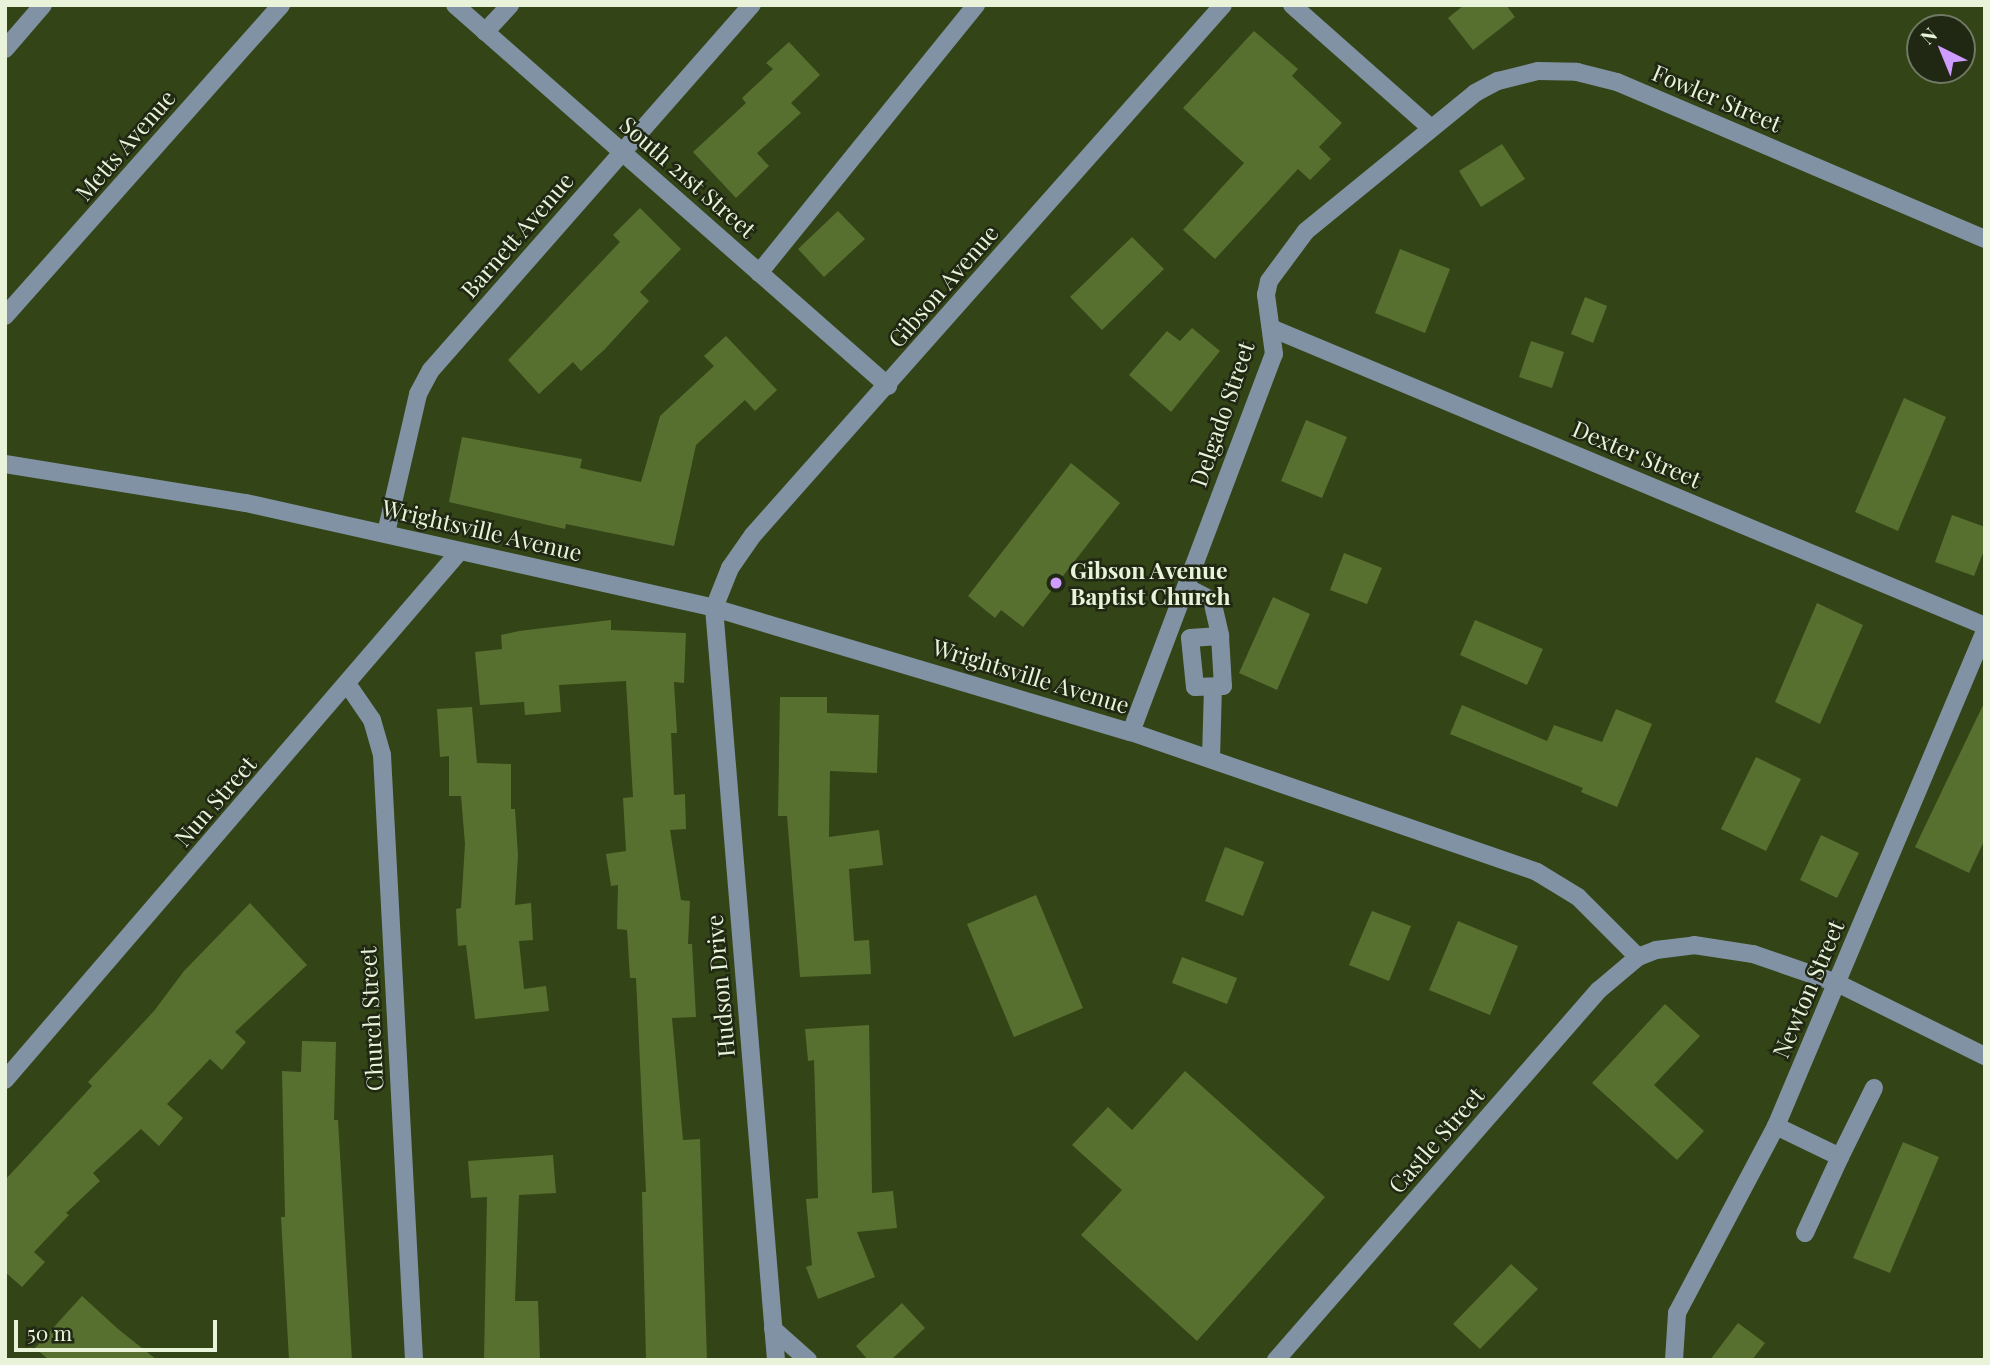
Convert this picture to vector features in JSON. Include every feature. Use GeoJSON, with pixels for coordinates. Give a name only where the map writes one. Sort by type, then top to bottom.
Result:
{"type":"FeatureCollection","features":[{"type":"Feature","properties":{"kind":"street"},"geometry":{"type":"LineString","coordinates":[[5,49],[43,5]]}},
{"type":"Feature","properties":{"kind":"street","name":"Metts Avenue"},"geometry":{"type":"LineString","coordinates":[[5,316],[281,5]]}},
{"type":"Feature","properties":{"kind":"street","name":"South 21st Street"},"geometry":{"type":"LineString","coordinates":[[455,5],[888,386]]}},
{"type":"Feature","properties":{"kind":"street"},"geometry":{"type":"LineString","coordinates":[[485,32],[510,5]]}},
{"type":"Feature","properties":{"kind":"street","name":"Barnett Avenue"},"geometry":{"type":"LineString","coordinates":[[386,533],[404,445],[424,381],[752,5]]}},
{"type":"Feature","properties":{"kind":"street"},"geometry":{"type":"LineString","coordinates":[[759,272],[976,5]]}},
{"type":"Feature","properties":{"kind":"street","name":"Gibson Avenue"},"geometry":{"type":"LineString","coordinates":[[714,608],[730,568],[753,535],[888,386],[1223,5]]}},
{"type":"Feature","properties":{"kind":"street"},"geometry":{"type":"LineString","coordinates":[[1292,5],[1430,127]]}},
{"type":"Feature","properties":{"kind":"street","name":"Fowler Street"},"geometry":{"type":"LineString","coordinates":[[1430,127],[1498,80],[1538,71],[1577,72],[1617,82],[1985,239]]}},
{"type":"Feature","properties":{"kind":"street","name":"Delgado Street"},"geometry":{"type":"LineString","coordinates":[[1131,732],[1274,354],[1266,295],[1269,281],[1293,243],[1430,127]]}},
{"type":"Feature","properties":{"kind":"street","name":"Dexter Street"},"geometry":{"type":"LineString","coordinates":[[1271,328],[1985,626]]}},
{"type":"Feature","properties":{"kind":"street","name":"Wrightsville Avenue"},"geometry":{"type":"LineString","coordinates":[[5,464],[246,503],[714,608],[1131,732],[1537,872],[1578,897],[1637,957]]}},
{"type":"Feature","properties":{"kind":"street","name":"Nun Street"},"geometry":{"type":"LineString","coordinates":[[5,1080],[348,685],[459,552]]}},
{"type":"Feature","properties":{"kind":"street"},"geometry":{"type":"LineString","coordinates":[[1186,587],[1212,600],[1220,636],[1223,686],[1195,687],[1190,638]]}},
{"type":"Feature","properties":{"kind":"street","name":"Hudson Drive"},"geometry":{"type":"LineString","coordinates":[[714,608],[776,1360]]}},
{"type":"Feature","properties":{"kind":"street"},"geometry":{"type":"LineString","coordinates":[[1169,631],[1190,638],[1220,636]]}},
{"type":"Feature","properties":{"kind":"street","name":"Newton Street"},"geometry":{"type":"LineString","coordinates":[[1674,1360],[1677,1313],[1776,1126],[1985,631]]}},
{"type":"Feature","properties":{"kind":"street","name":"Church Street"},"geometry":{"type":"LineString","coordinates":[[348,685],[372,720],[382,755],[414,1360]]}},
{"type":"Feature","properties":{"kind":"street"},"geometry":{"type":"LineString","coordinates":[[1211,758],[1213,687]]}},
{"type":"Feature","properties":{"kind":"street"},"geometry":{"type":"LineString","coordinates":[[1637,957],[1676,946],[1721,947],[1837,983],[1985,1056]]}},
{"type":"Feature","properties":{"kind":"street","name":"Castle Street"},"geometry":{"type":"LineString","coordinates":[[1276,1360],[1600,990],[1637,957]]}},
{"type":"Feature","properties":{"kind":"street"},"geometry":{"type":"LineString","coordinates":[[1805,1233],[1874,1088]]}},
{"type":"Feature","properties":{"kind":"street"},"geometry":{"type":"LineString","coordinates":[[1776,1126],[1840,1157]]}},
{"type":"Feature","properties":{"kind":"street"},"geometry":{"type":"LineString","coordinates":[[773,1329],[808,1360]]}},
{"type":"Feature","properties":{"kind":"building"},"geometry":{"type":"Polygon","coordinates":[[[1464,5],[1506,5],[1515,17],[1473,50],[1448,18],[1464,5]]]}},
{"type":"Feature","properties":{"kind":"building"},"geometry":{"type":"Polygon","coordinates":[[[1254,31],[1298,69],[1292,76],[1342,123],[1319,147],[1331,159],[1310,180],[1298,169],[1215,259],[1183,230],[1244,163],[1183,108],[1254,31]]]}},
{"type":"Feature","properties":{"kind":"building"},"geometry":{"type":"Polygon","coordinates":[[[789,42],[820,75],[791,103],[801,113],[757,153],[769,166],[736,198],[693,152],[746,103],[742,98],[773,69],[766,63],[789,42]]]}},
{"type":"Feature","properties":{"kind":"building"},"geometry":{"type":"Polygon","coordinates":[[[1502,144],[1525,179],[1481,207],[1459,171],[1502,144]]]}},
{"type":"Feature","properties":{"kind":"building"},"geometry":{"type":"Polygon","coordinates":[[[640,208],[681,249],[640,292],[649,301],[605,349],[581,371],[573,362],[539,394],[508,360],[620,242],[613,235],[640,208]]]}},
{"type":"Feature","properties":{"kind":"building"},"geometry":{"type":"Polygon","coordinates":[[[838,211],[865,239],[824,277],[798,249],[838,211]]]}},
{"type":"Feature","properties":{"kind":"building"},"geometry":{"type":"Polygon","coordinates":[[[1132,237],[1164,269],[1102,330],[1070,297],[1132,237]]]}},
{"type":"Feature","properties":{"kind":"building"},"geometry":{"type":"Polygon","coordinates":[[[1400,249],[1450,269],[1425,333],[1375,313],[1400,249]]]}},
{"type":"Feature","properties":{"kind":"building"},"geometry":{"type":"Polygon","coordinates":[[[1585,297],[1607,306],[1593,343],[1571,334],[1585,297]]]}},
{"type":"Feature","properties":{"kind":"building"},"geometry":{"type":"Polygon","coordinates":[[[1192,328],[1220,351],[1171,412],[1129,375],[1167,331],[1180,341],[1192,328]]]}},
{"type":"Feature","properties":{"kind":"building"},"geometry":{"type":"Polygon","coordinates":[[[726,336],[777,390],[755,411],[745,400],[696,445],[674,546],[566,524],[565,529],[449,502],[462,437],[582,459],[580,468],[641,482],[660,416],[714,366],[704,356],[726,336]]]}},
{"type":"Feature","properties":{"kind":"building"},"geometry":{"type":"Polygon","coordinates":[[[1531,341],[1564,352],[1552,388],[1519,377],[1531,341]]]}},
{"type":"Feature","properties":{"kind":"building"},"geometry":{"type":"Polygon","coordinates":[[[1904,398],[1946,417],[1898,531],[1855,512],[1904,398]]]}},
{"type":"Feature","properties":{"kind":"building"},"geometry":{"type":"Polygon","coordinates":[[[1306,420],[1347,437],[1322,498],[1281,481],[1306,420]]]}},
{"type":"Feature","properties":{"kind":"building"},"geometry":{"type":"Polygon","coordinates":[[[1071,463],[1120,503],[1023,627],[1001,610],[995,618],[968,596],[1071,463]]]}},
{"type":"Feature","properties":{"kind":"building"},"geometry":{"type":"Polygon","coordinates":[[[1952,515],[1985,527],[1985,548],[1974,576],[1935,562],[1952,515]]]}},
{"type":"Feature","properties":{"kind":"building"},"geometry":{"type":"Polygon","coordinates":[[[1344,553],[1382,568],[1367,604],[1330,590],[1344,553]]]}},
{"type":"Feature","properties":{"kind":"building"},"geometry":{"type":"Polygon","coordinates":[[[1273,597],[1310,614],[1277,690],[1239,673],[1273,597]]]}},
{"type":"Feature","properties":{"kind":"building"},"geometry":{"type":"Polygon","coordinates":[[[1817,603],[1863,625],[1820,724],[1775,702],[1817,603]]]}},
{"type":"Feature","properties":{"kind":"building"},"geometry":{"type":"Polygon","coordinates":[[[611,620],[611,630],[686,633],[684,683],[674,682],[677,733],[671,733],[674,795],[685,794],[686,829],[670,830],[681,900],[690,901],[688,944],[692,944],[696,1017],[672,1018],[683,1140],[700,1139],[707,1360],[646,1360],[642,1192],[646,1192],[636,978],[630,978],[627,930],[617,929],[618,885],[611,886],[606,854],[626,851],[623,798],[633,797],[626,681],[559,685],[561,712],[525,715],[524,702],[480,705],[475,652],[502,649],[501,635],[611,620]]]}},
{"type":"Feature","properties":{"kind":"building"},"geometry":{"type":"Polygon","coordinates":[[[1475,620],[1543,649],[1527,685],[1460,655],[1475,620]]]}},
{"type":"Feature","properties":{"kind":"building"},"geometry":{"type":"Polygon","coordinates":[[[780,697],[827,697],[827,713],[879,715],[877,773],[830,771],[829,837],[879,830],[883,865],[849,869],[854,941],[869,940],[871,974],[800,977],[787,816],[778,816],[780,697]]]}},
{"type":"Feature","properties":{"kind":"building"},"geometry":{"type":"Polygon","coordinates":[[[1985,701],[1985,839],[1969,873],[1915,847],[1985,701]]]}},
{"type":"Feature","properties":{"kind":"building"},"geometry":{"type":"Polygon","coordinates":[[[1462,705],[1547,741],[1554,725],[1602,742],[1616,709],[1652,724],[1617,807],[1581,792],[1583,788],[1450,734],[1462,705]]]}},
{"type":"Feature","properties":{"kind":"building"},"geometry":{"type":"Polygon","coordinates":[[[472,707],[477,763],[511,764],[511,809],[515,809],[518,855],[515,905],[531,903],[533,940],[519,941],[524,989],[546,986],[549,1011],[475,1019],[466,945],[458,946],[456,909],[461,908],[465,844],[461,796],[449,796],[449,756],[440,757],[437,709],[472,707]]]}},
{"type":"Feature","properties":{"kind":"building"},"geometry":{"type":"Polygon","coordinates":[[[1756,757],[1801,779],[1766,851],[1721,829],[1756,757]]]}},
{"type":"Feature","properties":{"kind":"building"},"geometry":{"type":"Polygon","coordinates":[[[1821,835],[1859,853],[1837,898],[1800,880],[1821,835]]]}},
{"type":"Feature","properties":{"kind":"building"},"geometry":{"type":"Polygon","coordinates":[[[1225,847],[1264,862],[1243,916],[1205,901],[1225,847]]]}},
{"type":"Feature","properties":{"kind":"building"},"geometry":{"type":"Polygon","coordinates":[[[1036,895],[1083,1008],[1014,1037],[967,924],[1036,895]]]}},
{"type":"Feature","properties":{"kind":"building"},"geometry":{"type":"Polygon","coordinates":[[[250,903],[307,965],[235,1032],[246,1042],[222,1070],[210,1059],[167,1104],[183,1118],[159,1146],[141,1129],[93,1173],[100,1181],[66,1213],[69,1215],[34,1252],[45,1262],[22,1287],[5,1272],[5,1180],[92,1086],[88,1082],[154,1011],[184,971],[250,903]]]}},
{"type":"Feature","properties":{"kind":"building"},"geometry":{"type":"Polygon","coordinates":[[[1372,911],[1411,926],[1389,981],[1349,965],[1372,911]]]}},
{"type":"Feature","properties":{"kind":"building"},"geometry":{"type":"Polygon","coordinates":[[[1458,921],[1518,946],[1490,1015],[1429,990],[1458,921]]]}},
{"type":"Feature","properties":{"kind":"building"},"geometry":{"type":"Polygon","coordinates":[[[1182,957],[1237,978],[1227,1004],[1172,983],[1182,957]]]}},
{"type":"Feature","properties":{"kind":"building"},"geometry":{"type":"Polygon","coordinates":[[[1665,1004],[1700,1036],[1654,1085],[1704,1131],[1677,1160],[1592,1083],[1665,1004]]]}},
{"type":"Feature","properties":{"kind":"building"},"geometry":{"type":"Polygon","coordinates":[[[869,1025],[872,1193],[893,1191],[897,1228],[857,1232],[875,1277],[818,1299],[806,1267],[812,1265],[806,1199],[818,1198],[814,1060],[808,1061],[805,1029],[869,1025]]]}},
{"type":"Feature","properties":{"kind":"building"},"geometry":{"type":"Polygon","coordinates":[[[302,1041],[336,1042],[334,1120],[338,1120],[352,1360],[289,1360],[281,1217],[285,1217],[282,1071],[301,1072],[302,1041]]]}},
{"type":"Feature","properties":{"kind":"building"},"geometry":{"type":"Polygon","coordinates":[[[1185,1071],[1325,1197],[1197,1341],[1081,1235],[1122,1190],[1072,1145],[1108,1107],[1132,1130],[1185,1071]]]}},
{"type":"Feature","properties":{"kind":"building"},"geometry":{"type":"Polygon","coordinates":[[[1903,1142],[1939,1157],[1890,1273],[1853,1258],[1903,1142]]]}},
{"type":"Feature","properties":{"kind":"building"},"geometry":{"type":"Polygon","coordinates":[[[553,1155],[556,1193],[519,1195],[515,1301],[538,1301],[540,1360],[484,1360],[487,1197],[471,1198],[468,1161],[553,1155]]]}},
{"type":"Feature","properties":{"kind":"building"},"geometry":{"type":"Polygon","coordinates":[[[1511,1264],[1538,1289],[1480,1349],[1453,1324],[1511,1264]]]}},
{"type":"Feature","properties":{"kind":"building"},"geometry":{"type":"Polygon","coordinates":[[[82,1296],[157,1360],[49,1360],[35,1348],[82,1296]]]}},
{"type":"Feature","properties":{"kind":"building"},"geometry":{"type":"Polygon","coordinates":[[[902,1303],[925,1328],[891,1360],[868,1360],[856,1346],[902,1303]]]}},
{"type":"Feature","properties":{"kind":"building"},"geometry":{"type":"Polygon","coordinates":[[[1738,1323],[1765,1343],[1752,1360],[1710,1360],[1738,1323]]]}},
{"type":"Feature","properties":{"kind":"place","name":"Gibson Avenue Baptist Church"},"geometry":{"type":"Point","coordinates":[1056,583]}}]}
